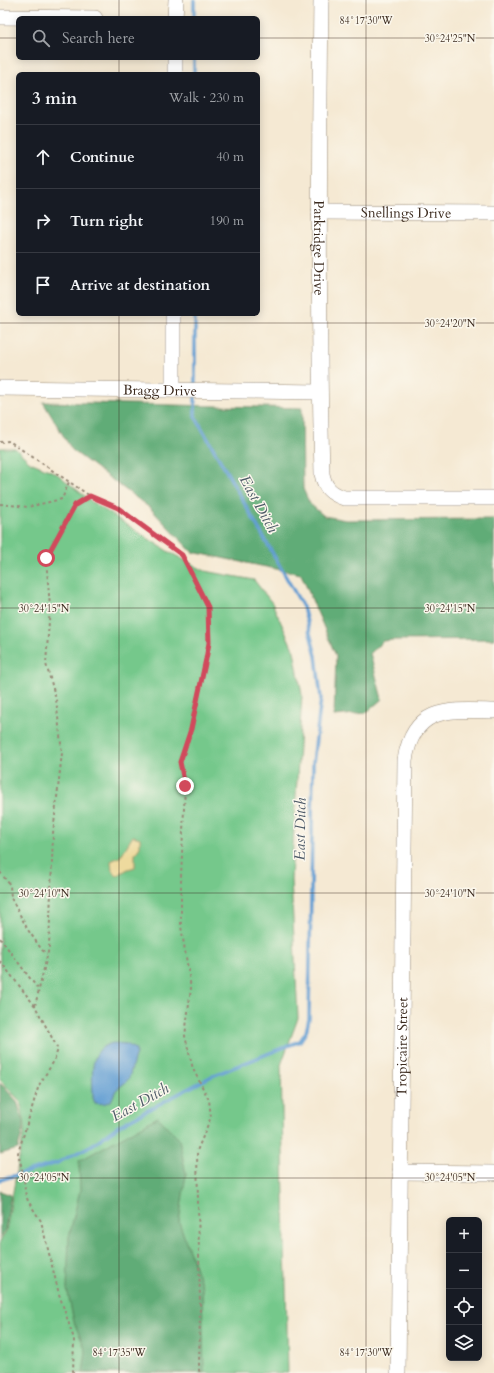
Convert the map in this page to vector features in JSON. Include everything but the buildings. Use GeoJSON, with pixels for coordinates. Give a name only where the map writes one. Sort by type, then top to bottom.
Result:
{"type":"FeatureCollection","features":[{"type":"Feature","properties":{"kind":"street"},"geometry":{"type":"LineString","coordinates":[[175,16],[176,0]]}},
{"type":"Feature","properties":{"kind":"street","name":"Parkridge Drive"},"geometry":{"type":"LineString","coordinates":[[321,0],[319,212],[320,392],[322,474],[324,483],[331,492],[344,498],[494,498]]}},
{"type":"Feature","properties":{"kind":"street"},"geometry":{"type":"LineString","coordinates":[[0,17],[16,17]]}},
{"type":"Feature","properties":{"kind":"street"},"geometry":{"type":"LineString","coordinates":[[175,60],[175,72]]}},
{"type":"Feature","properties":{"kind":"street","name":"Snellings Drive"},"geometry":{"type":"LineString","coordinates":[[319,212],[494,213]]}},
{"type":"Feature","properties":{"kind":"street"},"geometry":{"type":"LineString","coordinates":[[173,316],[179,390]]}},
{"type":"Feature","properties":{"kind":"street","name":"Bragg Drive"},"geometry":{"type":"LineString","coordinates":[[0,388],[320,392]]}},
{"type":"Feature","properties":{"kind":"street","name":"Tropicaire Street"},"geometry":{"type":"LineString","coordinates":[[398,1373],[405,765],[407,750],[410,738],[426,719],[440,713],[453,710],[494,711]]}},
{"type":"Feature","properties":{"kind":"street"},"geometry":{"type":"LineString","coordinates":[[400,1172],[494,1173]]}},
{"type":"Feature","properties":{"kind":"path"},"geometry":{"type":"LineString","coordinates":[[0,442],[9,441],[90,496],[118,508],[182,555],[208,607],[208,648],[191,729],[180,762],[185,786],[181,877],[181,926],[191,988],[185,1036],[193,1069],[203,1091],[209,1100],[211,1117],[197,1151],[200,1373]]}},
{"type":"Feature","properties":{"kind":"path"},"geometry":{"type":"LineString","coordinates":[[0,504],[28,507],[62,499],[69,482]]}},
{"type":"Feature","properties":{"kind":"path"},"geometry":{"type":"LineString","coordinates":[[35,1006],[48,948],[53,833],[62,753],[56,699],[46,664],[50,606],[46,558],[75,505],[90,496]]}},
{"type":"Feature","properties":{"kind":"path"},"geometry":{"type":"LineString","coordinates":[[0,872],[10,885],[11,898],[28,930],[42,950],[47,954]]}},
{"type":"Feature","properties":{"kind":"path"},"geometry":{"type":"LineString","coordinates":[[0,938],[38,989]]}},
{"type":"Feature","properties":{"kind":"path"},"geometry":{"type":"LineString","coordinates":[[0,961],[35,1006],[58,1049],[54,1061],[40,1085],[18,1153],[24,1177],[25,1192],[28,1201],[41,1221],[59,1294],[74,1339],[74,1373]]}},
{"type":"Feature","properties":{"kind":"green space"},"geometry":{"type":"Polygon","coordinates":[[[43,402],[302,408],[303,489],[310,504],[324,516],[346,520],[494,519],[494,639],[383,641],[370,653],[382,699],[366,713],[334,716],[336,656],[301,574],[192,552],[150,508],[72,450],[43,402]]]}},
{"type":"Feature","properties":{"kind":"green space"},"geometry":{"type":"Polygon","coordinates":[[[0,448],[15,448],[30,462],[56,473],[92,502],[169,552],[205,571],[254,580],[272,603],[294,651],[302,695],[291,880],[298,1018],[281,1065],[288,1373],[0,1373],[0,1242],[6,1231],[25,1125],[20,1101],[0,1080],[0,448]]]}},
{"type":"Feature","properties":{"kind":"green space"},"geometry":{"type":"Polygon","coordinates":[[[0,1083],[17,1101],[24,1124],[18,1149],[0,1154],[0,1083]]]}},
{"type":"Feature","properties":{"kind":"green space"},"geometry":{"type":"Polygon","coordinates":[[[158,1117],[179,1139],[186,1174],[179,1222],[202,1286],[204,1373],[83,1373],[86,1351],[74,1322],[67,1289],[69,1237],[80,1190],[79,1161],[158,1117]]]}},
{"type":"Feature","properties":{"kind":"green space"},"geometry":{"type":"Polygon","coordinates":[[[0,1191],[11,1195],[5,1230],[0,1239],[0,1191]]]}},
{"type":"Feature","properties":{"kind":"sand"},"geometry":{"type":"Polygon","coordinates":[[[133,836],[140,838],[140,847],[135,854],[135,867],[116,876],[112,870],[111,861],[120,857],[133,836]]]}},
{"type":"Feature","properties":{"kind":"water"},"geometry":{"type":"Polygon","coordinates":[[[113,1043],[127,1044],[136,1050],[129,1078],[116,1090],[111,1101],[103,1104],[95,1103],[93,1098],[92,1073],[95,1057],[105,1046],[113,1043]]]}},
{"type":"Feature","properties":{"kind":"waterway","name":"East Ditch"},"geometry":{"type":"LineString","coordinates":[[194,0],[194,16]]}},
{"type":"Feature","properties":{"kind":"waterway","name":"East Ditch"},"geometry":{"type":"LineString","coordinates":[[194,60],[194,72]]}},
{"type":"Feature","properties":{"kind":"waterway","name":"East Ditch"},"geometry":{"type":"LineString","coordinates":[[195,316],[195,387]]}},
{"type":"Feature","properties":{"kind":"waterway","name":"East Ditch"},"geometry":{"type":"LineString","coordinates":[[0,1180],[57,1163],[92,1145],[120,1125],[212,1076],[300,1041],[306,1032],[309,1019],[313,763],[321,698],[316,656],[303,607],[195,416],[195,393]]}},
{"type":"Feature","properties":{"kind":"route"},"geometry":{"type":"LineString","coordinates":[[46,558],[75,505],[90,496],[118,508],[182,555],[208,607],[209,643],[191,729],[180,762],[185,786]]}}]}
